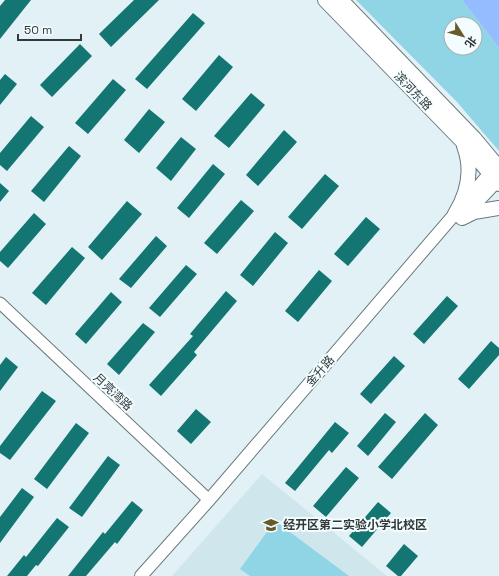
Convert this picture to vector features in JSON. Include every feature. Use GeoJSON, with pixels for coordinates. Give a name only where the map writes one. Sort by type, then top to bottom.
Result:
{"type":"FeatureCollection","features":[{"type":"Feature","properties":{"kind":"main road","name":"滨河东路"},"geometry":{"type":"LineString","coordinates":[[325,0],[497,175]]}},
{"type":"Feature","properties":{"kind":"main road","name":"滨河东路"},"geometry":{"type":"LineString","coordinates":[[341,0],[474,138],[497,175]]}},
{"type":"Feature","properties":{"kind":"main road"},"geometry":{"type":"LineString","coordinates":[[458,216],[469,179],[467,154],[463,142]]}},
{"type":"Feature","properties":{"kind":"main road","name":"金升路"},"geometry":{"type":"LineString","coordinates":[[141,576],[458,216],[497,175]]}},
{"type":"Feature","properties":{"kind":"main road"},"geometry":{"type":"LineString","coordinates":[[458,216],[499,208]]}},
{"type":"Feature","properties":{"kind":"main road","name":"金升路"},"geometry":{"type":"LineString","coordinates":[[152,576],[458,216]]}},
{"type":"Feature","properties":{"kind":"street","name":"月亮湾路"},"geometry":{"type":"LineString","coordinates":[[0,303],[209,500]]}},
{"type":"Feature","properties":{"kind":"shaded area"},"geometry":{"type":"Polygon","coordinates":[[[356,0],[462,0],[474,16],[443,16],[443,56],[483,56],[483,27],[499,48],[499,151],[457,102],[356,0]]]}},
{"type":"Feature","properties":{"kind":"shaded area"},"geometry":{"type":"Polygon","coordinates":[[[462,0],[499,0],[499,48],[483,27],[483,16],[474,16],[462,0]]]}},
{"type":"Feature","properties":{"kind":"shaded area","name":"经开区第二实验小学北校区"},"geometry":{"type":"Polygon","coordinates":[[[262,474],[387,576],[172,576],[262,474]]]}},
{"type":"Feature","properties":{"kind":"shaded area"},"geometry":{"type":"Polygon","coordinates":[[[275,521],[349,576],[250,576],[240,569],[275,521]]]}},
{"type":"Feature","properties":{"kind":"building"},"geometry":{"type":"Polygon","coordinates":[[[5,0],[31,0],[0,39],[0,6],[5,0]]]}},
{"type":"Feature","properties":{"kind":"building"},"geometry":{"type":"Polygon","coordinates":[[[134,0],[159,0],[111,47],[99,34],[134,0]]]}},
{"type":"Feature","properties":{"kind":"building"},"geometry":{"type":"Polygon","coordinates":[[[193,13],[205,23],[147,89],[135,79],[193,13]]]}},
{"type":"Feature","properties":{"kind":"building"},"geometry":{"type":"Polygon","coordinates":[[[80,44],[92,56],[52,97],[40,85],[80,44]]]}},
{"type":"Feature","properties":{"kind":"building"},"geometry":{"type":"Polygon","coordinates":[[[219,55],[233,67],[196,111],[182,99],[219,55]]]}},
{"type":"Feature","properties":{"kind":"building"},"geometry":{"type":"Polygon","coordinates":[[[5,74],[17,84],[0,105],[0,80],[5,74]]]}},
{"type":"Feature","properties":{"kind":"building"},"geometry":{"type":"Polygon","coordinates":[[[113,79],[126,90],[88,134],[75,123],[113,79]]]}},
{"type":"Feature","properties":{"kind":"building"},"geometry":{"type":"Polygon","coordinates":[[[251,93],[265,105],[229,148],[214,136],[251,93]]]}},
{"type":"Feature","properties":{"kind":"building"},"geometry":{"type":"Polygon","coordinates":[[[149,109],[165,122],[139,153],[124,140],[149,109]]]}},
{"type":"Feature","properties":{"kind":"building"},"geometry":{"type":"Polygon","coordinates":[[[31,116],[44,127],[7,171],[0,165],[0,153],[31,116]]]}},
{"type":"Feature","properties":{"kind":"building"},"geometry":{"type":"Polygon","coordinates":[[[284,130],[297,142],[258,186],[246,175],[284,130]]]}},
{"type":"Feature","properties":{"kind":"building"},"geometry":{"type":"Polygon","coordinates":[[[181,137],[196,149],[171,181],[156,168],[181,137]]]}},
{"type":"Feature","properties":{"kind":"building"},"geometry":{"type":"Polygon","coordinates":[[[69,146],[81,156],[44,202],[31,191],[69,146]]]}},
{"type":"Feature","properties":{"kind":"building"},"geometry":{"type":"Polygon","coordinates":[[[213,164],[225,174],[189,218],[177,208],[213,164]]]}},
{"type":"Feature","properties":{"kind":"building"},"geometry":{"type":"Polygon","coordinates":[[[325,174],[339,186],[302,229],[288,217],[325,174]]]}},
{"type":"Feature","properties":{"kind":"building"},"geometry":{"type":"Polygon","coordinates":[[[0,183],[9,191],[0,202],[0,183]]]}},
{"type":"Feature","properties":{"kind":"building"},"geometry":{"type":"Polygon","coordinates":[[[241,200],[254,211],[217,254],[204,243],[241,200]]]}},
{"type":"Feature","properties":{"kind":"building"},"geometry":{"type":"Polygon","coordinates":[[[127,201],[142,214],[102,260],[88,247],[127,201]]]}},
{"type":"Feature","properties":{"kind":"building"},"geometry":{"type":"Polygon","coordinates":[[[34,213],[46,224],[8,268],[0,261],[0,252],[34,213]]]}},
{"type":"Feature","properties":{"kind":"building"},"geometry":{"type":"Polygon","coordinates":[[[366,217],[380,229],[348,266],[334,254],[366,217]]]}},
{"type":"Feature","properties":{"kind":"building"},"geometry":{"type":"Polygon","coordinates":[[[275,232],[288,243],[253,286],[240,275],[275,232]]]}},
{"type":"Feature","properties":{"kind":"building"},"geometry":{"type":"Polygon","coordinates":[[[156,236],[167,246],[131,288],[119,279],[156,236]]]}},
{"type":"Feature","properties":{"kind":"building"},"geometry":{"type":"Polygon","coordinates":[[[72,247],[85,258],[46,305],[32,293],[72,247]]]}},
{"type":"Feature","properties":{"kind":"building"},"geometry":{"type":"Polygon","coordinates":[[[186,265],[197,274],[160,317],[149,308],[186,265]]]}},
{"type":"Feature","properties":{"kind":"building"},"geometry":{"type":"Polygon","coordinates":[[[319,270],[332,281],[298,322],[285,311],[319,270]]]}},
{"type":"Feature","properties":{"kind":"building"},"geometry":{"type":"Polygon","coordinates":[[[226,291],[237,301],[194,352],[197,355],[161,396],[149,385],[193,336],[190,334],[226,291]]]}},
{"type":"Feature","properties":{"kind":"building"},"geometry":{"type":"Polygon","coordinates":[[[111,292],[122,302],[86,344],[75,334],[111,292]]]}},
{"type":"Feature","properties":{"kind":"building"},"geometry":{"type":"Polygon","coordinates":[[[447,296],[458,306],[424,344],[413,334],[447,296]]]}},
{"type":"Feature","properties":{"kind":"building"},"geometry":{"type":"Polygon","coordinates":[[[143,323],[155,332],[119,375],[107,364],[143,323]]]}},
{"type":"Feature","properties":{"kind":"building"},"geometry":{"type":"Polygon","coordinates":[[[491,341],[499,348],[499,355],[469,389],[458,379],[491,341]]]}},
{"type":"Feature","properties":{"kind":"building"},"geometry":{"type":"Polygon","coordinates":[[[394,356],[405,366],[371,404],[360,394],[394,356]]]}},
{"type":"Feature","properties":{"kind":"building"},"geometry":{"type":"Polygon","coordinates":[[[6,357],[18,367],[0,391],[0,365],[6,357]]]}},
{"type":"Feature","properties":{"kind":"building"},"geometry":{"type":"Polygon","coordinates":[[[42,391],[56,401],[10,460],[0,453],[0,446],[42,391]]]}},
{"type":"Feature","properties":{"kind":"building"},"geometry":{"type":"Polygon","coordinates":[[[196,409],[211,422],[191,444],[177,431],[196,409]]]}},
{"type":"Feature","properties":{"kind":"building"},"geometry":{"type":"Polygon","coordinates":[[[385,413],[396,422],[368,456],[357,446],[385,413]]]}},
{"type":"Feature","properties":{"kind":"building"},"geometry":{"type":"Polygon","coordinates":[[[425,413],[438,425],[392,479],[378,467],[425,413]]]}},
{"type":"Feature","properties":{"kind":"building"},"geometry":{"type":"Polygon","coordinates":[[[335,422],[349,433],[332,453],[329,450],[295,491],[285,483],[335,422]]]}},
{"type":"Feature","properties":{"kind":"building"},"geometry":{"type":"Polygon","coordinates":[[[76,423],[89,433],[47,489],[34,479],[76,423]]]}},
{"type":"Feature","properties":{"kind":"building"},"geometry":{"type":"Polygon","coordinates":[[[108,456],[120,465],[82,517],[69,508],[108,456]]]}},
{"type":"Feature","properties":{"kind":"building"},"geometry":{"type":"Polygon","coordinates":[[[346,467],[359,478],[326,517],[313,506],[346,467]]]}},
{"type":"Feature","properties":{"kind":"building"},"geometry":{"type":"Polygon","coordinates":[[[22,488],[34,497],[0,543],[0,517],[22,488]]]}},
{"type":"Feature","properties":{"kind":"building"},"geometry":{"type":"Polygon","coordinates":[[[132,501],[143,510],[117,544],[115,542],[86,576],[68,576],[103,532],[105,534],[132,501]]]}},
{"type":"Feature","properties":{"kind":"building"},"geometry":{"type":"Polygon","coordinates":[[[378,502],[391,513],[362,547],[349,536],[378,502]]]}},
{"type":"Feature","properties":{"kind":"building"},"geometry":{"type":"Polygon","coordinates":[[[57,518],[69,527],[38,566],[36,565],[27,576],[7,576],[24,555],[26,557],[57,518]]]}},
{"type":"Feature","properties":{"kind":"building"},"geometry":{"type":"Polygon","coordinates":[[[404,544],[418,556],[401,576],[398,576],[386,566],[404,544]]]}},
{"type":"Feature","properties":{"kind":"place","name":"经开区第二实验小学北校区"},"geometry":{"type":"Point","coordinates":[271,525]}}]}
